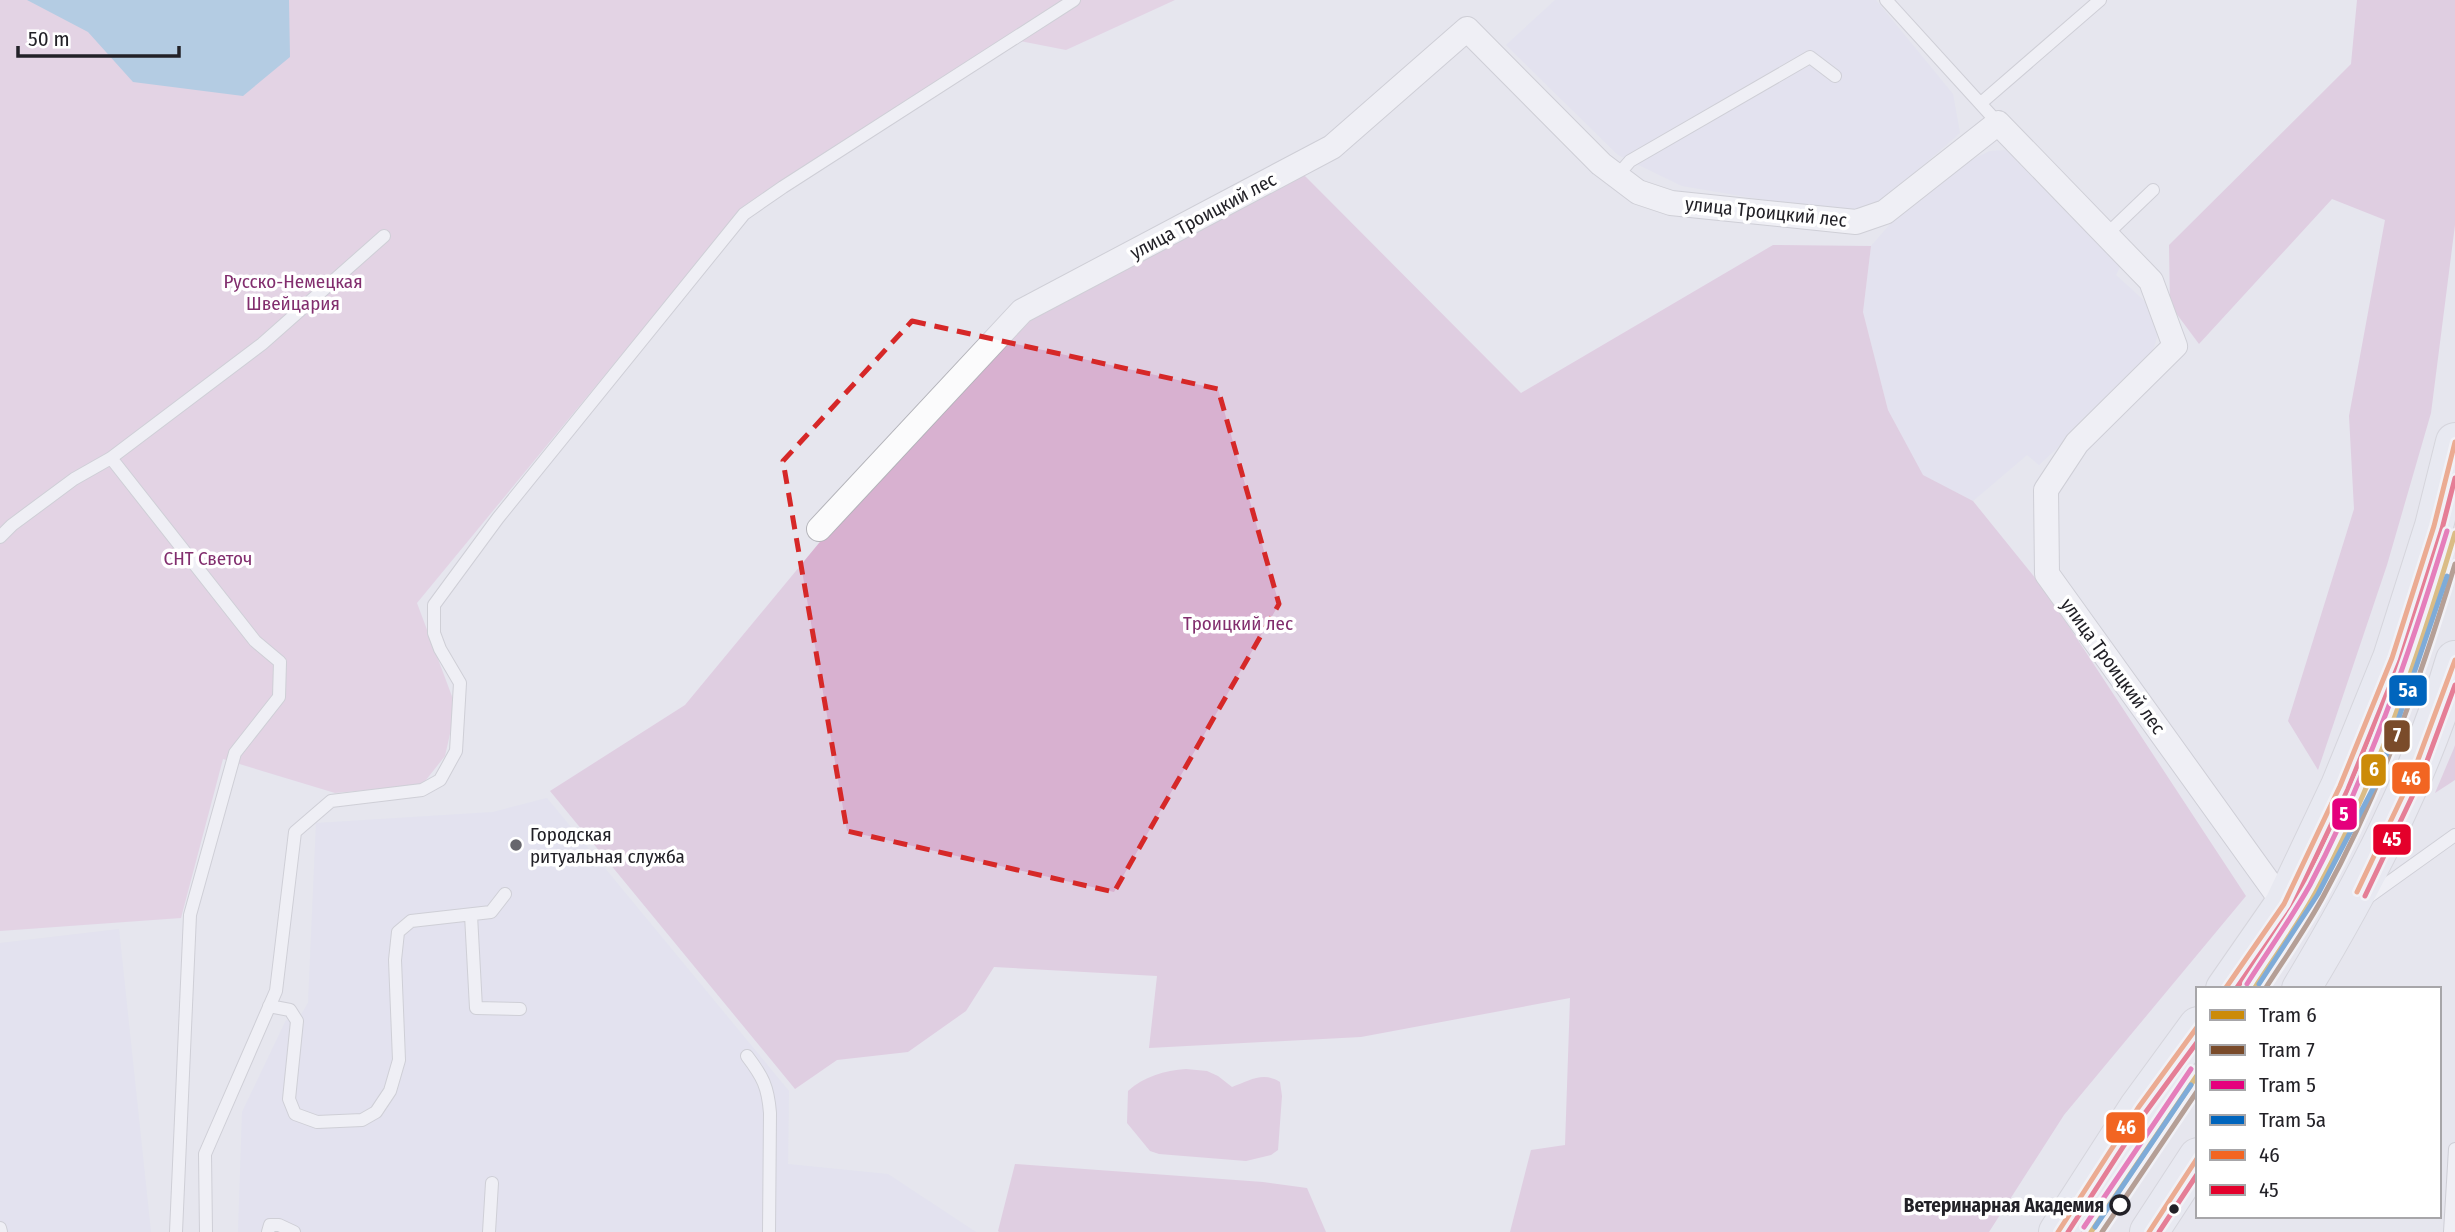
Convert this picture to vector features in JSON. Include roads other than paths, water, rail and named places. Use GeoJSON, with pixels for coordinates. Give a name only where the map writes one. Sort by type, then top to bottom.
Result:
{"type":"FeatureCollection","features":[{"type":"Feature","properties":{"kind":"main road"},"geometry":{"type":"LineString","coordinates":[[2226,987],[2284,904],[2340,786],[2392,658],[2434,526],[2455,442]]}},
{"type":"Feature","properties":{"kind":"main road"},"geometry":{"type":"LineString","coordinates":[[2302,987],[2347,913],[2412,776],[2455,660]]}},
{"type":"Feature","properties":{"kind":"main road"},"geometry":{"type":"LineString","coordinates":[[2058,1232],[2138,1108],[2196,1029]]}},
{"type":"Feature","properties":{"kind":"main road"},"geometry":{"type":"LineString","coordinates":[[2149,1232],[2196,1160]]}},
{"type":"Feature","properties":{"kind":"street","name":"улица Троицкий лес"},"geometry":{"type":"LineString","coordinates":[[819,530],[1022,312],[1332,148],[1467,29],[1601,164],[1638,192],[1671,203],[1856,222],[1885,212],[1998,123],[2151,281],[2175,346],[2077,443],[2046,490],[2047,574],[2284,904]]}},
{"type":"Feature","properties":{"kind":"lane"},"geometry":{"type":"LineString","coordinates":[[206,1232],[205,1154],[276,990],[295,832],[331,801],[422,790],[440,780],[456,751],[460,683],[434,633],[433,605],[498,518],[744,214],[794,179],[1074,0]]}},
{"type":"Feature","properties":{"kind":"lane"},"geometry":{"type":"LineString","coordinates":[[1886,0],[1998,123]]}},
{"type":"Feature","properties":{"kind":"lane"},"geometry":{"type":"LineString","coordinates":[[1981,103],[2100,0]]}},
{"type":"Feature","properties":{"kind":"lane"},"geometry":{"type":"LineString","coordinates":[[1617,176],[1630,161],[1810,57],[1835,76]]}},
{"type":"Feature","properties":{"kind":"lane"},"geometry":{"type":"LineString","coordinates":[[2106,235],[2152,190]]}},
{"type":"Feature","properties":{"kind":"lane"},"geometry":{"type":"LineString","coordinates":[[0,537],[74,479],[111,458],[262,344],[384,236]]}},
{"type":"Feature","properties":{"kind":"lane"},"geometry":{"type":"LineString","coordinates":[[111,458],[255,641],[280,662],[279,697],[235,753],[190,915],[176,1232]]}},
{"type":"Feature","properties":{"kind":"lane"},"geometry":{"type":"LineString","coordinates":[[2347,913],[2455,835]]}},
{"type":"Feature","properties":{"kind":"lane"},"geometry":{"type":"LineString","coordinates":[[269,1006],[290,1010],[297,1021],[289,1099],[295,1114],[317,1122],[362,1120],[376,1112],[390,1091],[399,1060],[396,970],[398,933],[411,921],[491,912],[505,894]]}},
{"type":"Feature","properties":{"kind":"lane"},"geometry":{"type":"LineString","coordinates":[[471,915],[476,1008],[520,1009]]}},
{"type":"Feature","properties":{"kind":"lane"},"geometry":{"type":"LineString","coordinates":[[747,1056],[763,1078],[768,1095],[769,1232]]}},
{"type":"Feature","properties":{"kind":"lane"},"geometry":{"type":"LineString","coordinates":[[2450,1232],[2455,1150]]}},
{"type":"Feature","properties":{"kind":"lane"},"geometry":{"type":"LineString","coordinates":[[489,1232],[492,1183]]}},
{"type":"Feature","properties":{"kind":"lane"},"geometry":{"type":"LineString","coordinates":[[268,1232],[270,1226],[279,1225],[294,1232]]}},
{"type":"Feature","properties":{"kind":"water"},"geometry":{"type":"Polygon","coordinates":[[[27,0],[289,0],[290,57],[243,96],[133,82],[88,32],[27,0]]]}},
{"type":"Feature","properties":{"kind":"tram line","name":"5"},"geometry":{"type":"LineString","coordinates":[[2247,984],[2310,885],[2370,756],[2403,667],[2447,531]]}},
{"type":"Feature","properties":{"kind":"tram line","name":"6"},"geometry":{"type":"LineString","coordinates":[[2255,987],[2310,903],[2359,804],[2412,670],[2455,533]]}},
{"type":"Feature","properties":{"kind":"tram line","name":"7"},"geometry":{"type":"LineString","coordinates":[[2266,987],[2317,907],[2364,815],[2414,691],[2455,564]]}},
{"type":"Feature","properties":{"kind":"tram line","name":"5а"},"geometry":{"type":"LineString","coordinates":[[2259,984],[2318,894],[2378,779],[2447,576]]}},
{"type":"Feature","properties":{"kind":"tram line","name":"5"},"geometry":{"type":"LineString","coordinates":[[2084,1227],[2191,1069]]}},
{"type":"Feature","properties":{"kind":"tram line","name":"6"},"geometry":{"type":"LineString","coordinates":[[2091,1232],[2196,1077]]}},
{"type":"Feature","properties":{"kind":"tram line","name":"5а"},"geometry":{"type":"LineString","coordinates":[[2095,1227],[2191,1085]]}},
{"type":"Feature","properties":{"kind":"tram line","name":"7"},"geometry":{"type":"LineString","coordinates":[[2102,1232],[2196,1093]]}},
{"type":"Feature","properties":{"kind":"place","name":"Городская ритуальная служба"},"geometry":{"type":"Point","coordinates":[516,845]}},
{"type":"Feature","properties":{"kind":"place","name":"Ветеринарная Академия"},"geometry":{"type":"Point","coordinates":[2120,1205]}},
{"type":"Feature","properties":{"kind":"park label","name":"Русско-Немецкая Швейцария"},"geometry":{"type":"Point","coordinates":[293,292]}},
{"type":"Feature","properties":{"kind":"park label","name":"СНТ Светоч"},"geometry":{"type":"Point","coordinates":[208,558]}},
{"type":"Feature","properties":{"kind":"park label","name":"Троицкий лес"},"geometry":{"type":"Point","coordinates":[1238,623]}}]}
